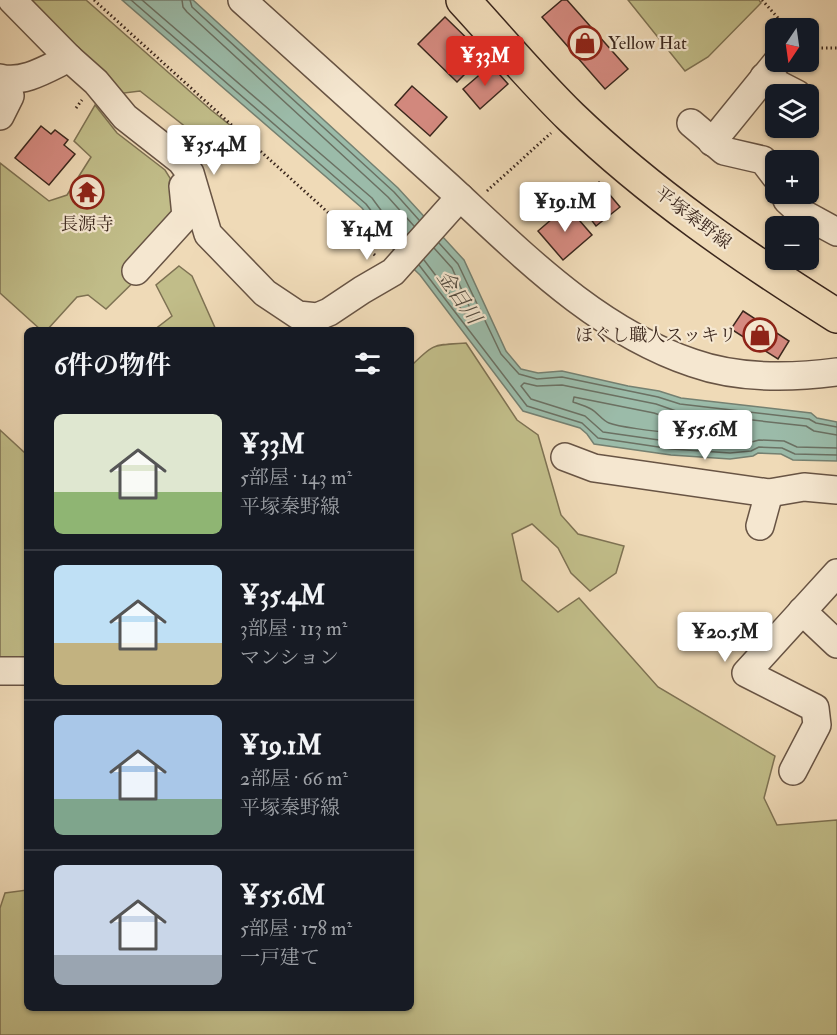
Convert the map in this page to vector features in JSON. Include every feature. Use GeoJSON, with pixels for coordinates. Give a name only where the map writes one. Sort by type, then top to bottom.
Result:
{"type":"FeatureCollection","features":[{"type":"Feature","properties":{"kind":"main road","name":"平塚秦野線"},"geometry":{"type":"LineString","coordinates":[[463,0],[571,117],[660,195],[758,266],[837,316]]}},
{"type":"Feature","properties":{"kind":"street"},"geometry":{"type":"LineString","coordinates":[[12,0],[96,81],[125,117],[181,161],[190,173],[208,234],[265,293],[290,310],[310,318],[317,317],[329,312],[393,272],[467,198]]}},
{"type":"Feature","properties":{"kind":"street"},"geometry":{"type":"LineString","coordinates":[[242,0],[467,198],[514,249],[598,315],[646,344],[694,364],[730,372],[778,376],[837,372]]}},
{"type":"Feature","properties":{"kind":"street"},"geometry":{"type":"LineString","coordinates":[[0,65],[17,65],[63,51]]}},
{"type":"Feature","properties":{"kind":"street"},"geometry":{"type":"LineString","coordinates":[[3,97],[9,81],[23,79],[63,51]]}},
{"type":"Feature","properties":{"kind":"street"},"geometry":{"type":"LineString","coordinates":[[712,142],[769,72]]}},
{"type":"Feature","properties":{"kind":"street"},"geometry":{"type":"LineString","coordinates":[[774,72],[787,84]]}},
{"type":"Feature","properties":{"kind":"street"},"geometry":{"type":"LineString","coordinates":[[691,123],[724,151],[763,160],[765,163]]}},
{"type":"Feature","properties":{"kind":"street"},"geometry":{"type":"LineString","coordinates":[[136,271],[186,216],[181,161]]}},
{"type":"Feature","properties":{"kind":"street"},"geometry":{"type":"LineString","coordinates":[[791,204],[800,212],[837,231]]}},
{"type":"Feature","properties":{"kind":"street"},"geometry":{"type":"LineString","coordinates":[[565,457],[594,468],[769,493],[804,488],[837,490]]}},
{"type":"Feature","properties":{"kind":"street"},"geometry":{"type":"LineString","coordinates":[[760,526],[769,493]]}},
{"type":"Feature","properties":{"kind":"street"},"geometry":{"type":"LineString","coordinates":[[793,771],[817,725],[815,708],[746,673],[837,573]]}},
{"type":"Feature","properties":{"kind":"street"},"geometry":{"type":"LineString","coordinates":[[802,611],[837,644]]}},
{"type":"Feature","properties":{"kind":"street"},"geometry":{"type":"LineString","coordinates":[[0,671],[24,671]]}},
{"type":"Feature","properties":{"kind":"path"},"geometry":{"type":"LineString","coordinates":[[94,0],[393,272]]}},
{"type":"Feature","properties":{"kind":"path"},"geometry":{"type":"LineString","coordinates":[[762,0],[778,18]]}},
{"type":"Feature","properties":{"kind":"path"},"geometry":{"type":"LineString","coordinates":[[819,48],[837,48]]}},
{"type":"Feature","properties":{"kind":"path"},"geometry":{"type":"LineString","coordinates":[[467,198],[552,132]]}},
{"type":"Feature","properties":{"kind":"shaded area"},"geometry":{"type":"Polygon","coordinates":[[[12,0],[86,0],[211,110],[255,145],[242,161],[210,146],[140,91],[108,95],[12,0]]]}},
{"type":"Feature","properties":{"kind":"shaded area"},"geometry":{"type":"Polygon","coordinates":[[[628,0],[759,0],[761,3],[708,57],[685,71],[628,0]]]}},
{"type":"Feature","properties":{"kind":"shaded area","name":"長源寺"},"geometry":{"type":"Polygon","coordinates":[[[95,105],[117,133],[165,170],[179,206],[155,261],[106,309],[88,295],[77,297],[50,327],[38,327],[0,293],[0,163],[49,201],[67,195],[91,157],[74,141],[95,105]]]}},
{"type":"Feature","properties":{"kind":"shaded area"},"geometry":{"type":"Polygon","coordinates":[[[179,266],[192,276],[215,327],[158,327],[172,316],[156,285],[179,266]]]}},
{"type":"Feature","properties":{"kind":"shaded area"},"geometry":{"type":"Polygon","coordinates":[[[466,343],[517,420],[538,435],[561,515],[578,534],[624,546],[616,573],[590,591],[571,573],[558,548],[532,524],[512,534],[522,580],[558,612],[579,598],[658,687],[775,756],[764,798],[777,825],[837,820],[837,1035],[0,1035],[0,908],[5,893],[24,890],[24,1011],[414,1011],[414,363],[430,349],[447,344],[466,343]]]}},
{"type":"Feature","properties":{"kind":"shaded area"},"geometry":{"type":"Polygon","coordinates":[[[0,430],[24,452],[24,664],[0,665],[0,430]]]}},
{"type":"Feature","properties":{"kind":"water","name":"金目川"},"geometry":{"type":"Polygon","coordinates":[[[122,0],[193,0],[398,188],[464,260],[506,351],[521,369],[538,373],[562,371],[659,391],[681,398],[811,413],[817,418],[837,422],[837,461],[793,460],[781,454],[758,453],[753,456],[730,459],[671,455],[594,444],[580,428],[523,411],[420,275],[393,249],[362,208],[122,0]]]}},
{"type":"Feature","properties":{"kind":"building","name":"Yellow Hat"},"geometry":{"type":"Polygon","coordinates":[[[562,0],[567,0],[628,69],[605,89],[542,17],[562,0]]]}},
{"type":"Feature","properties":{"kind":"building"},"geometry":{"type":"Polygon","coordinates":[[[445,17],[484,55],[457,82],[418,44],[445,17]]]}},
{"type":"Feature","properties":{"kind":"building"},"geometry":{"type":"Polygon","coordinates":[[[491,65],[508,84],[480,109],[463,89],[491,65]]]}},
{"type":"Feature","properties":{"kind":"building"},"geometry":{"type":"Polygon","coordinates":[[[412,86],[447,117],[430,136],[395,105],[412,86]]]}},
{"type":"Feature","properties":{"kind":"building"},"geometry":{"type":"Polygon","coordinates":[[[41,126],[51,134],[55,130],[68,140],[64,145],[75,154],[49,185],[15,158],[41,126]]]}},
{"type":"Feature","properties":{"kind":"building"},"geometry":{"type":"Polygon","coordinates":[[[599,182],[620,207],[596,226],[576,200],[599,182]]]}},
{"type":"Feature","properties":{"kind":"building"},"geometry":{"type":"Polygon","coordinates":[[[567,206],[592,235],[563,260],[538,231],[567,206]]]}},
{"type":"Feature","properties":{"kind":"building","name":"ほぐし職人スッキリ"},"geometry":{"type":"Polygon","coordinates":[[[743,311],[789,341],[778,359],[731,329],[743,311]]]}},
{"type":"Feature","properties":{"kind":"place","name":"Yellow Hat"},"geometry":{"type":"Point","coordinates":[585,43]}},
{"type":"Feature","properties":{"kind":"place","name":"長源寺"},"geometry":{"type":"Point","coordinates":[87,192]}},
{"type":"Feature","properties":{"kind":"place","name":"ほぐし職人スッキリ"},"geometry":{"type":"Point","coordinates":[760,335]}}]}
